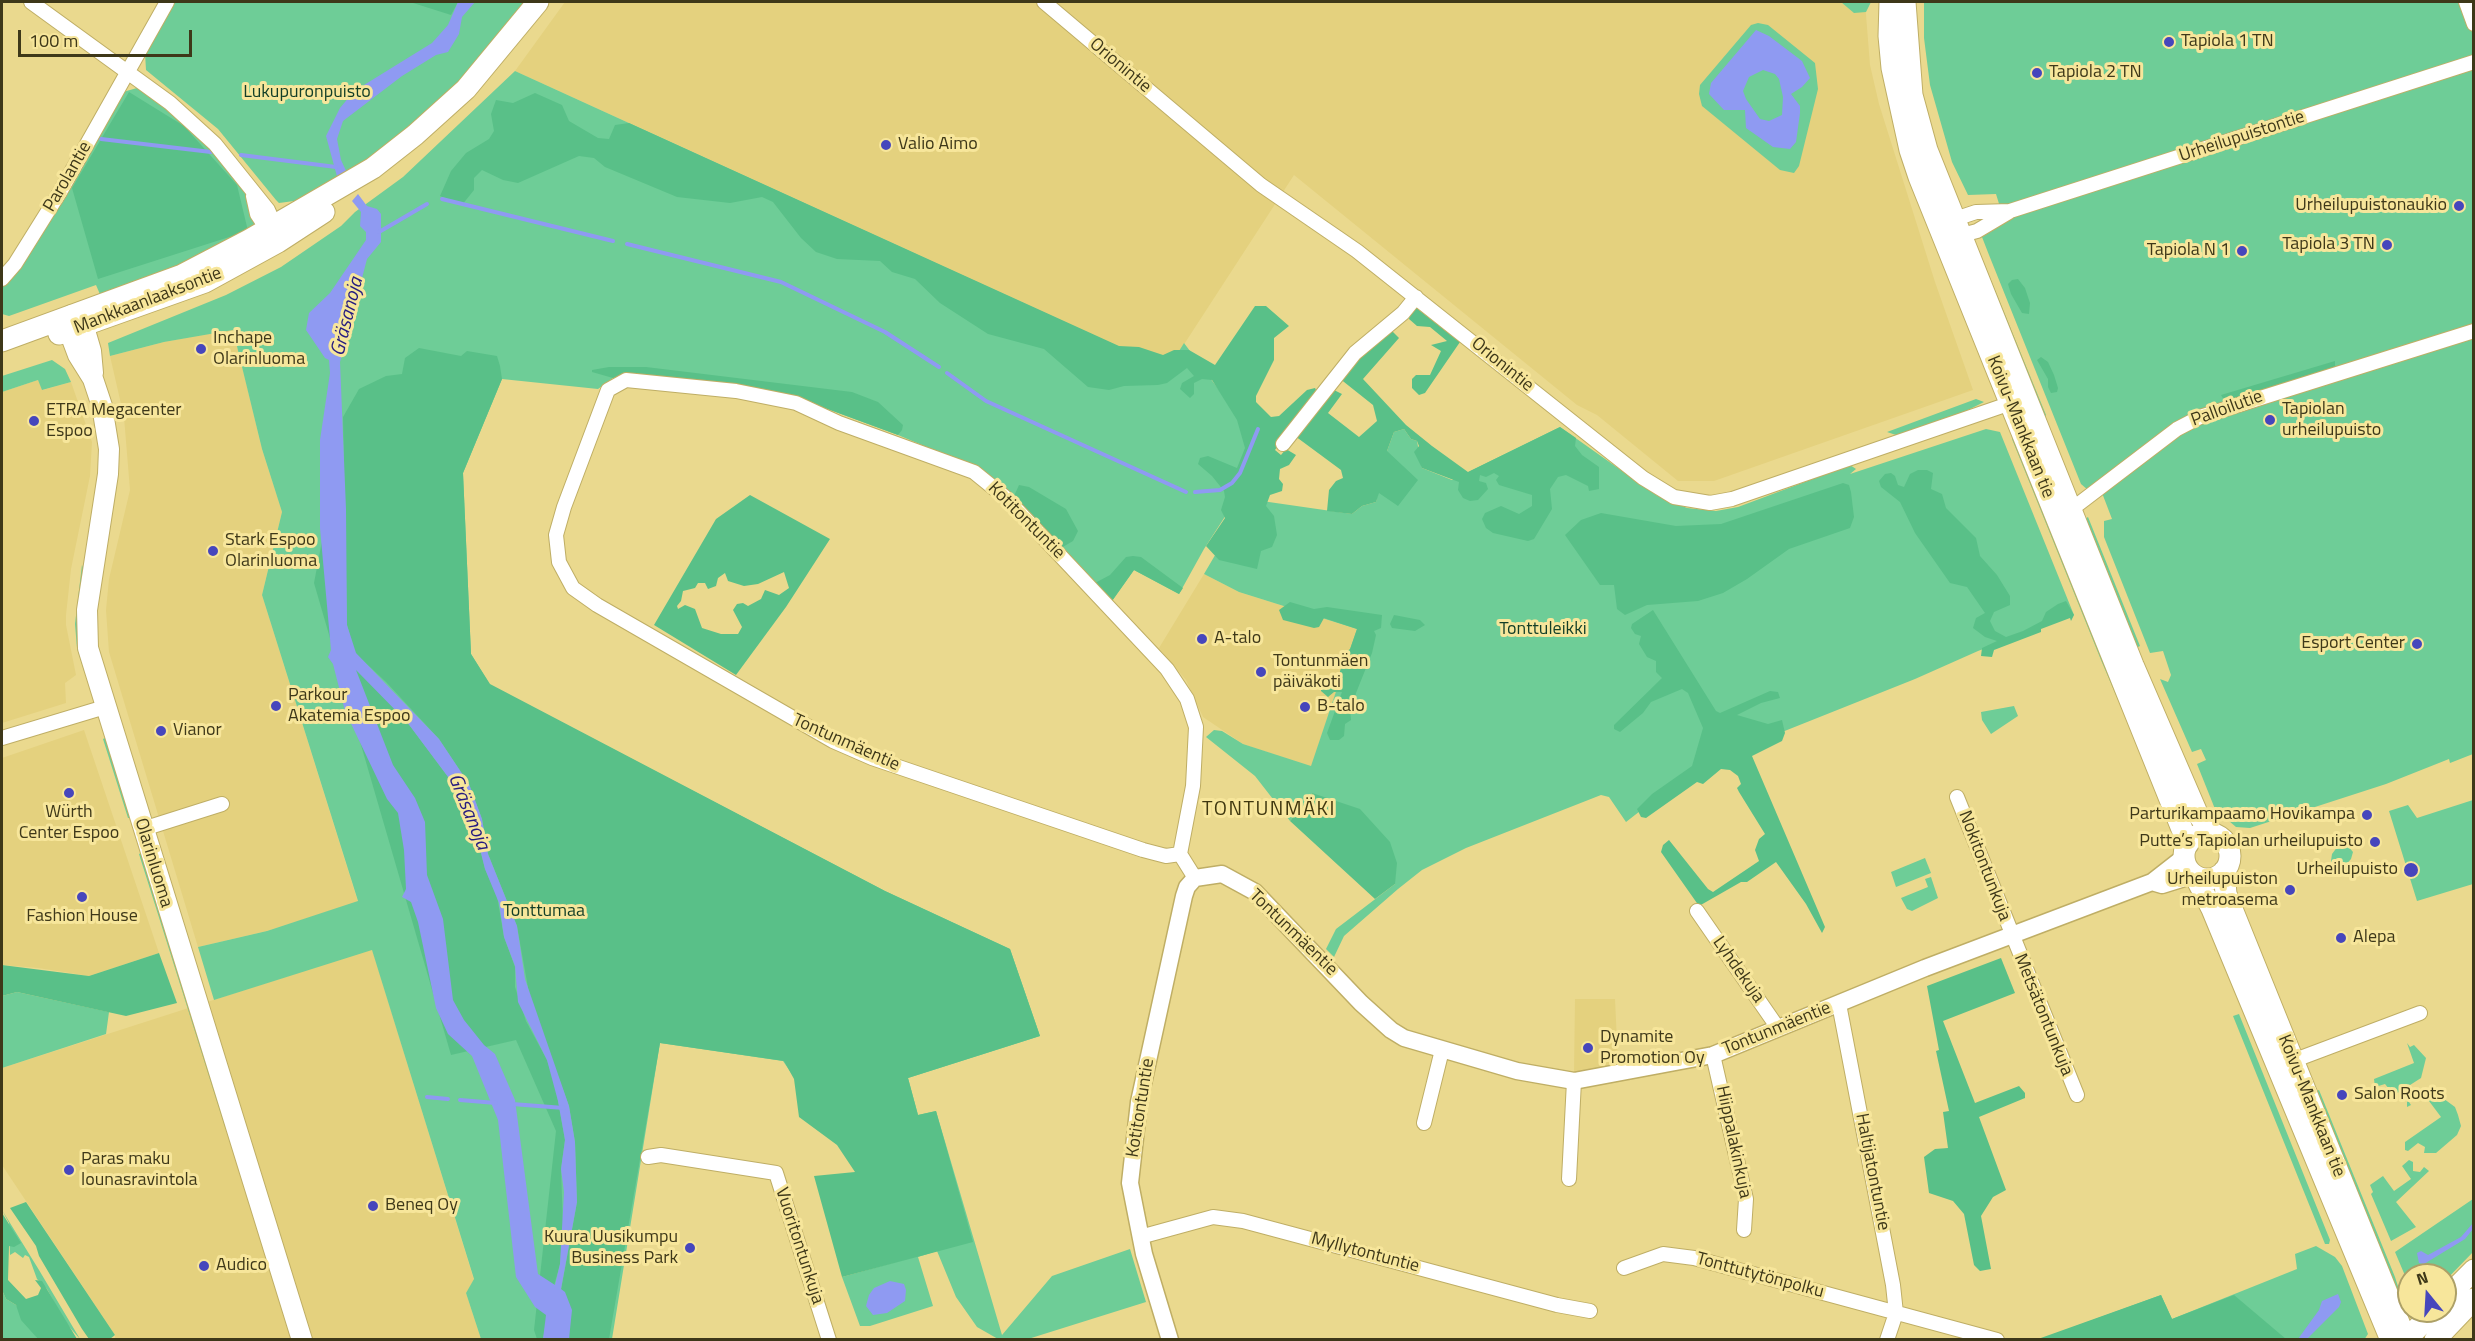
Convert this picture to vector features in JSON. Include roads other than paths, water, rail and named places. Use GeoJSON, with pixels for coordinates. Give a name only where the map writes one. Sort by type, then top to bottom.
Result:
{"type":"FeatureCollection","features":[{"type":"Feature","properties":{"kind":"main road","name":"Mankkaanlaaksontie"},"geometry":{"type":"LineString","coordinates":[[2,353],[75,324],[205,282],[274,232],[355,190],[373,168],[415,135],[466,89],[538,2]]}},
{"type":"Feature","properties":{"kind":"main road","name":"Koivu-Mankkaan tie"},"geometry":{"type":"LineString","coordinates":[[1890,2],[1889,36],[1898,101],[1919,177],[1953,229]]}},
{"type":"Feature","properties":{"kind":"main road","name":"Koivu-Mankkaan tie"},"geometry":{"type":"LineString","coordinates":[[1905,2],[1907,59],[1914,105],[1953,229],[2190,863],[2285,1063],[2406,1339]]}},
{"type":"Feature","properties":{"kind":"main road","name":"Mankkaanlaaksontie"},"geometry":{"type":"LineString","coordinates":[[2,341],[75,324]]}},
{"type":"Feature","properties":{"kind":"main road","name":"Olarinluoma"},"geometry":{"type":"LineString","coordinates":[[75,324],[91,351],[93,379],[105,417],[109,449],[86,627],[89,653],[302,1340]]}},
{"type":"Feature","properties":{"kind":"main road","name":"Koivu-Mankkaan tie"},"geometry":{"type":"LineString","coordinates":[[2017,401],[2072,509],[2133,665],[2197,813],[2214,835]]}},
{"type":"Feature","properties":{"kind":"main road"},"geometry":{"type":"LineString","coordinates":[[2199,835],[2214,835],[2228,848],[2229,858],[2224,871],[2211,879],[2190,863],[2199,835]]}},
{"type":"Feature","properties":{"kind":"main road","name":"Koivu-Mankkaan tie"},"geometry":{"type":"LineString","coordinates":[[2224,871],[2226,894],[2285,1063],[2391,1340]]}},
{"type":"Feature","properties":{"kind":"main road"},"geometry":{"type":"LineString","coordinates":[[2457,1287],[2474,1270]]}},
{"type":"Feature","properties":{"kind":"main road"},"geometry":{"type":"LineString","coordinates":[[2435,1340],[2474,1299]]}},
{"type":"Feature","properties":{"kind":"main road"},"geometry":{"type":"LineString","coordinates":[[2406,1339],[2422,1323]]}},
{"type":"Feature","properties":{"kind":"street"},"geometry":{"type":"LineString","coordinates":[[31,2],[170,104],[215,144],[268,210],[274,232]]}},
{"type":"Feature","properties":{"kind":"street","name":"Parolantie"},"geometry":{"type":"LineString","coordinates":[[2,279],[15,264],[60,192],[167,2]]}},
{"type":"Feature","properties":{"kind":"street","name":"Orionintie"},"geometry":{"type":"LineString","coordinates":[[1044,2],[1261,185],[1357,252],[1416,297],[1643,478],[1686,501],[1710,503],[1732,499],[2017,401]]}},
{"type":"Feature","properties":{"kind":"street"},"geometry":{"type":"LineString","coordinates":[[2466,2],[2474,24]]}},
{"type":"Feature","properties":{"kind":"street","name":"Urheilupuistontie"},"geometry":{"type":"LineString","coordinates":[[1953,229],[1983,228],[2010,211],[2474,62]]}},
{"type":"Feature","properties":{"kind":"street"},"geometry":{"type":"LineString","coordinates":[[1282,444],[1354,353],[1394,321],[1416,297]]}},
{"type":"Feature","properties":{"kind":"street","name":"Palloilutie"},"geometry":{"type":"LineString","coordinates":[[2072,509],[2177,429],[2223,408],[2474,331]]}},
{"type":"Feature","properties":{"kind":"street","name":"Kotitontuntie"},"geometry":{"type":"LineString","coordinates":[[626,380],[736,391],[796,403],[839,423],[974,472],[1006,498],[1167,669],[1187,699],[1196,727],[1193,786],[1180,854]]}},
{"type":"Feature","properties":{"kind":"street","name":"Tontunmäentie"},"geometry":{"type":"LineString","coordinates":[[626,380],[608,390],[559,521],[556,535],[559,562],[573,588],[780,713],[843,746],[872,758],[1143,850],[1166,856],[1180,854]]}},
{"type":"Feature","properties":{"kind":"street"},"geometry":{"type":"LineString","coordinates":[[2,738],[105,707]]}},
{"type":"Feature","properties":{"kind":"street","name":"Nokitontunkuja"},"geometry":{"type":"LineString","coordinates":[[1957,797],[2011,935]]}},
{"type":"Feature","properties":{"kind":"street"},"geometry":{"type":"LineString","coordinates":[[143,829],[222,804]]}},
{"type":"Feature","properties":{"kind":"street"},"geometry":{"type":"LineString","coordinates":[[1180,854],[1195,878]]}},
{"type":"Feature","properties":{"kind":"street","name":"Tontunmäentie"},"geometry":{"type":"LineString","coordinates":[[1195,878],[1222,874],[1254,892],[1391,1030],[1417,1043],[1442,1050],[1540,1076],[1574,1081],[1713,1055],[2011,935],[2152,882],[2161,872],[2190,863]]}},
{"type":"Feature","properties":{"kind":"street","name":"Kotitontuntie"},"geometry":{"type":"LineString","coordinates":[[1170,1340],[1140,1237],[1130,1184],[1137,1112],[1184,896],[1187,886],[1195,878]]}},
{"type":"Feature","properties":{"kind":"street","name":"Lyhdekuja"},"geometry":{"type":"LineString","coordinates":[[1697,911],[1778,1028]]}},
{"type":"Feature","properties":{"kind":"street","name":"Metsätontunkuja"},"geometry":{"type":"LineString","coordinates":[[2011,935],[2077,1095]]}},
{"type":"Feature","properties":{"kind":"street","name":"Haltijatontuntie"},"geometry":{"type":"LineString","coordinates":[[1839,1004],[1893,1285],[1896,1313],[1887,1340]]}},
{"type":"Feature","properties":{"kind":"street"},"geometry":{"type":"LineString","coordinates":[[2285,1063],[2420,1013]]}},
{"type":"Feature","properties":{"kind":"street"},"geometry":{"type":"LineString","coordinates":[[1424,1123],[1442,1050]]}},
{"type":"Feature","properties":{"kind":"street","name":"Hiippalakinkuja"},"geometry":{"type":"LineString","coordinates":[[1713,1055],[1746,1199],[1744,1230]]}},
{"type":"Feature","properties":{"kind":"street"},"geometry":{"type":"LineString","coordinates":[[1569,1179],[1574,1081]]}},
{"type":"Feature","properties":{"kind":"street","name":"Vuoritontunkuja"},"geometry":{"type":"LineString","coordinates":[[648,1157],[661,1155],[776,1173],[829,1340]]}},
{"type":"Feature","properties":{"kind":"street","name":"Myllytontuntie"},"geometry":{"type":"LineString","coordinates":[[1140,1237],[1214,1217],[1243,1221],[1557,1305],[1590,1311]]}},
{"type":"Feature","properties":{"kind":"street","name":"Tonttutytönpolku"},"geometry":{"type":"LineString","coordinates":[[1624,1268],[1663,1254],[1694,1258],[1997,1340]]}},
{"type":"Feature","properties":{"kind":"water"},"geometry":{"type":"Polygon","coordinates":[[[458,2],[475,2],[462,17],[459,34],[448,52],[436,55],[402,76],[343,121],[337,139],[341,160],[348,175],[338,180],[326,136],[340,108],[364,85],[432,43],[448,25],[458,2]]]}},
{"type":"Feature","properties":{"kind":"water"},"geometry":{"type":"Polygon","coordinates":[[[1756,30],[1769,36],[1802,61],[1810,78],[1791,94],[1800,106],[1796,142],[1790,149],[1773,147],[1746,128],[1745,110],[1724,110],[1709,94],[1711,83],[1756,30]],[[1763,70],[1749,77],[1743,91],[1760,119],[1769,121],[1782,115],[1783,97],[1779,79],[1775,74],[1763,70]]]}},
{"type":"Feature","properties":{"kind":"water","name":"Gräsanoja"},"geometry":{"type":"Polygon","coordinates":[[[358,194],[367,206],[377,209],[381,214],[381,242],[367,259],[340,362],[346,509],[347,625],[356,653],[439,739],[469,784],[482,819],[488,854],[517,926],[525,979],[569,1106],[575,1142],[577,1202],[561,1289],[565,1292],[572,1310],[569,1339],[543,1339],[546,1315],[535,1307],[516,1277],[498,1120],[472,1056],[448,1034],[436,1008],[418,922],[411,902],[402,897],[406,889],[404,850],[398,813],[387,799],[345,711],[333,664],[328,657],[331,650],[320,528],[320,440],[330,373],[329,360],[325,358],[306,330],[309,313],[330,293],[366,240],[366,232],[360,226],[361,212],[352,201],[358,194]],[[356,670],[393,765],[415,798],[425,822],[427,875],[443,919],[453,1000],[464,1020],[484,1045],[495,1054],[515,1100],[538,1274],[555,1285],[560,1264],[564,1192],[561,1169],[565,1140],[558,1101],[547,1060],[518,1002],[515,966],[504,937],[499,903],[485,869],[475,829],[460,793],[407,722],[356,670]]]}},
{"type":"Feature","properties":{"kind":"water"},"geometry":{"type":"Polygon","coordinates":[[[2473,1223],[2473,1229],[2465,1239],[2426,1263],[2419,1263],[2417,1253],[2421,1251],[2428,1255],[2461,1237],[2473,1223]]]}},
{"type":"Feature","properties":{"kind":"water"},"geometry":{"type":"Polygon","coordinates":[[[890,1281],[904,1284],[905,1301],[887,1313],[873,1315],[866,1306],[869,1295],[874,1288],[890,1281]]]}},
{"type":"Feature","properties":{"kind":"water"},"geometry":{"type":"Polygon","coordinates":[[[2338,1294],[2341,1302],[2339,1307],[2307,1339],[2298,1339],[2319,1310],[2322,1301],[2338,1294]]]}},
{"type":"Feature","properties":{"kind":"waterway"},"geometry":{"type":"LineString","coordinates":[[101,139],[211,152]]}},
{"type":"Feature","properties":{"kind":"waterway"},"geometry":{"type":"LineString","coordinates":[[241,155],[336,167]]}},
{"type":"Feature","properties":{"kind":"waterway"},"geometry":{"type":"LineString","coordinates":[[442,199],[613,241]]}},
{"type":"Feature","properties":{"kind":"waterway"},"geometry":{"type":"LineString","coordinates":[[379,232],[427,204]]}},
{"type":"Feature","properties":{"kind":"waterway"},"geometry":{"type":"LineString","coordinates":[[627,244],[781,282],[885,332],[939,367]]}},
{"type":"Feature","properties":{"kind":"waterway"},"geometry":{"type":"LineString","coordinates":[[947,373],[986,401],[1186,492]]}},
{"type":"Feature","properties":{"kind":"waterway"},"geometry":{"type":"LineString","coordinates":[[1195,492],[1220,490],[1232,483],[1240,473],[1258,429]]}},
{"type":"Feature","properties":{"kind":"waterway"},"geometry":{"type":"LineString","coordinates":[[427,1097],[448,1099]]}},
{"type":"Feature","properties":{"kind":"waterway"},"geometry":{"type":"LineString","coordinates":[[460,1100],[496,1103]]}},
{"type":"Feature","properties":{"kind":"waterway"},"geometry":{"type":"LineString","coordinates":[[512,1104],[564,1108]]}},
{"type":"Feature","properties":{"kind":"place","name":"Tapiola 1 TN"},"geometry":{"type":"Point","coordinates":[2169,42]}},
{"type":"Feature","properties":{"kind":"place","name":"Tapiola 2 TN"},"geometry":{"type":"Point","coordinates":[2037,73]}},
{"type":"Feature","properties":{"kind":"place","name":"Valio Aimo"},"geometry":{"type":"Point","coordinates":[886,145]}},
{"type":"Feature","properties":{"kind":"place","name":"Urheilupuistonaukio"},"geometry":{"type":"Point","coordinates":[2459,206]}},
{"type":"Feature","properties":{"kind":"place","name":"Tapiola 3 TN"},"geometry":{"type":"Point","coordinates":[2387,245]}},
{"type":"Feature","properties":{"kind":"place","name":"Tapiola N 1"},"geometry":{"type":"Point","coordinates":[2242,251]}},
{"type":"Feature","properties":{"kind":"place","name":"Inchape Olarinluoma"},"geometry":{"type":"Point","coordinates":[201,349]}},
{"type":"Feature","properties":{"kind":"place","name":"Tapiolan urheilupuisto"},"geometry":{"type":"Point","coordinates":[2270,420]}},
{"type":"Feature","properties":{"kind":"place","name":"ETRA Megacenter Espoo"},"geometry":{"type":"Point","coordinates":[34,421]}},
{"type":"Feature","properties":{"kind":"place","name":"Stark Espoo Olarinluoma"},"geometry":{"type":"Point","coordinates":[213,551]}},
{"type":"Feature","properties":{"kind":"place","name":"A-talo"},"geometry":{"type":"Point","coordinates":[1202,639]}},
{"type":"Feature","properties":{"kind":"place","name":"Esport Center"},"geometry":{"type":"Point","coordinates":[2417,644]}},
{"type":"Feature","properties":{"kind":"place","name":"Tontunmäen päiväkoti"},"geometry":{"type":"Point","coordinates":[1261,672]}},
{"type":"Feature","properties":{"kind":"place","name":"Parkour Akatemia Espoo"},"geometry":{"type":"Point","coordinates":[276,706]}},
{"type":"Feature","properties":{"kind":"place","name":"B-talo"},"geometry":{"type":"Point","coordinates":[1305,707]}},
{"type":"Feature","properties":{"kind":"place","name":"Vianor"},"geometry":{"type":"Point","coordinates":[161,731]}},
{"type":"Feature","properties":{"kind":"place","name":"Würth Center Espoo"},"geometry":{"type":"Point","coordinates":[69,793]}},
{"type":"Feature","properties":{"kind":"place","name":"Parturikampaamo Hovikampa"},"geometry":{"type":"Point","coordinates":[2367,815]}},
{"type":"Feature","properties":{"kind":"place","name":"Putte’s Tapiolan urheilupuisto"},"geometry":{"type":"Point","coordinates":[2375,842]}},
{"type":"Feature","properties":{"kind":"place","name":"Urheilupuisto"},"geometry":{"type":"Point","coordinates":[2411,870]}},
{"type":"Feature","properties":{"kind":"place","name":"Urheilupuiston metroasema"},"geometry":{"type":"Point","coordinates":[2290,890]}},
{"type":"Feature","properties":{"kind":"place","name":"Fashion House"},"geometry":{"type":"Point","coordinates":[82,897]}},
{"type":"Feature","properties":{"kind":"place","name":"Alepa"},"geometry":{"type":"Point","coordinates":[2341,938]}},
{"type":"Feature","properties":{"kind":"place","name":"Dynamite Promotion Oy"},"geometry":{"type":"Point","coordinates":[1588,1048]}},
{"type":"Feature","properties":{"kind":"place","name":"Salon Roots"},"geometry":{"type":"Point","coordinates":[2342,1095]}},
{"type":"Feature","properties":{"kind":"place","name":"Paras maku lounasravintola"},"geometry":{"type":"Point","coordinates":[69,1170]}},
{"type":"Feature","properties":{"kind":"place","name":"Beneq Oy"},"geometry":{"type":"Point","coordinates":[373,1206]}},
{"type":"Feature","properties":{"kind":"place","name":"Kuura Uusikumpu Business Park"},"geometry":{"type":"Point","coordinates":[690,1248]}},
{"type":"Feature","properties":{"kind":"place","name":"Audico"},"geometry":{"type":"Point","coordinates":[204,1266]}},
{"type":"Feature","properties":{"kind":"district","name":"TONTUNMÄKI"},"geometry":{"type":"Point","coordinates":[1269,810]}},
{"type":"Feature","properties":{"kind":"park label","name":"Lukupuronpuisto"},"geometry":{"type":"Point","coordinates":[307,93]}},
{"type":"Feature","properties":{"kind":"park label","name":"Tonttuleikki"},"geometry":{"type":"Point","coordinates":[1543,630]}},
{"type":"Feature","properties":{"kind":"park label","name":"Tonttumaa"},"geometry":{"type":"Point","coordinates":[544,912]}}]}
